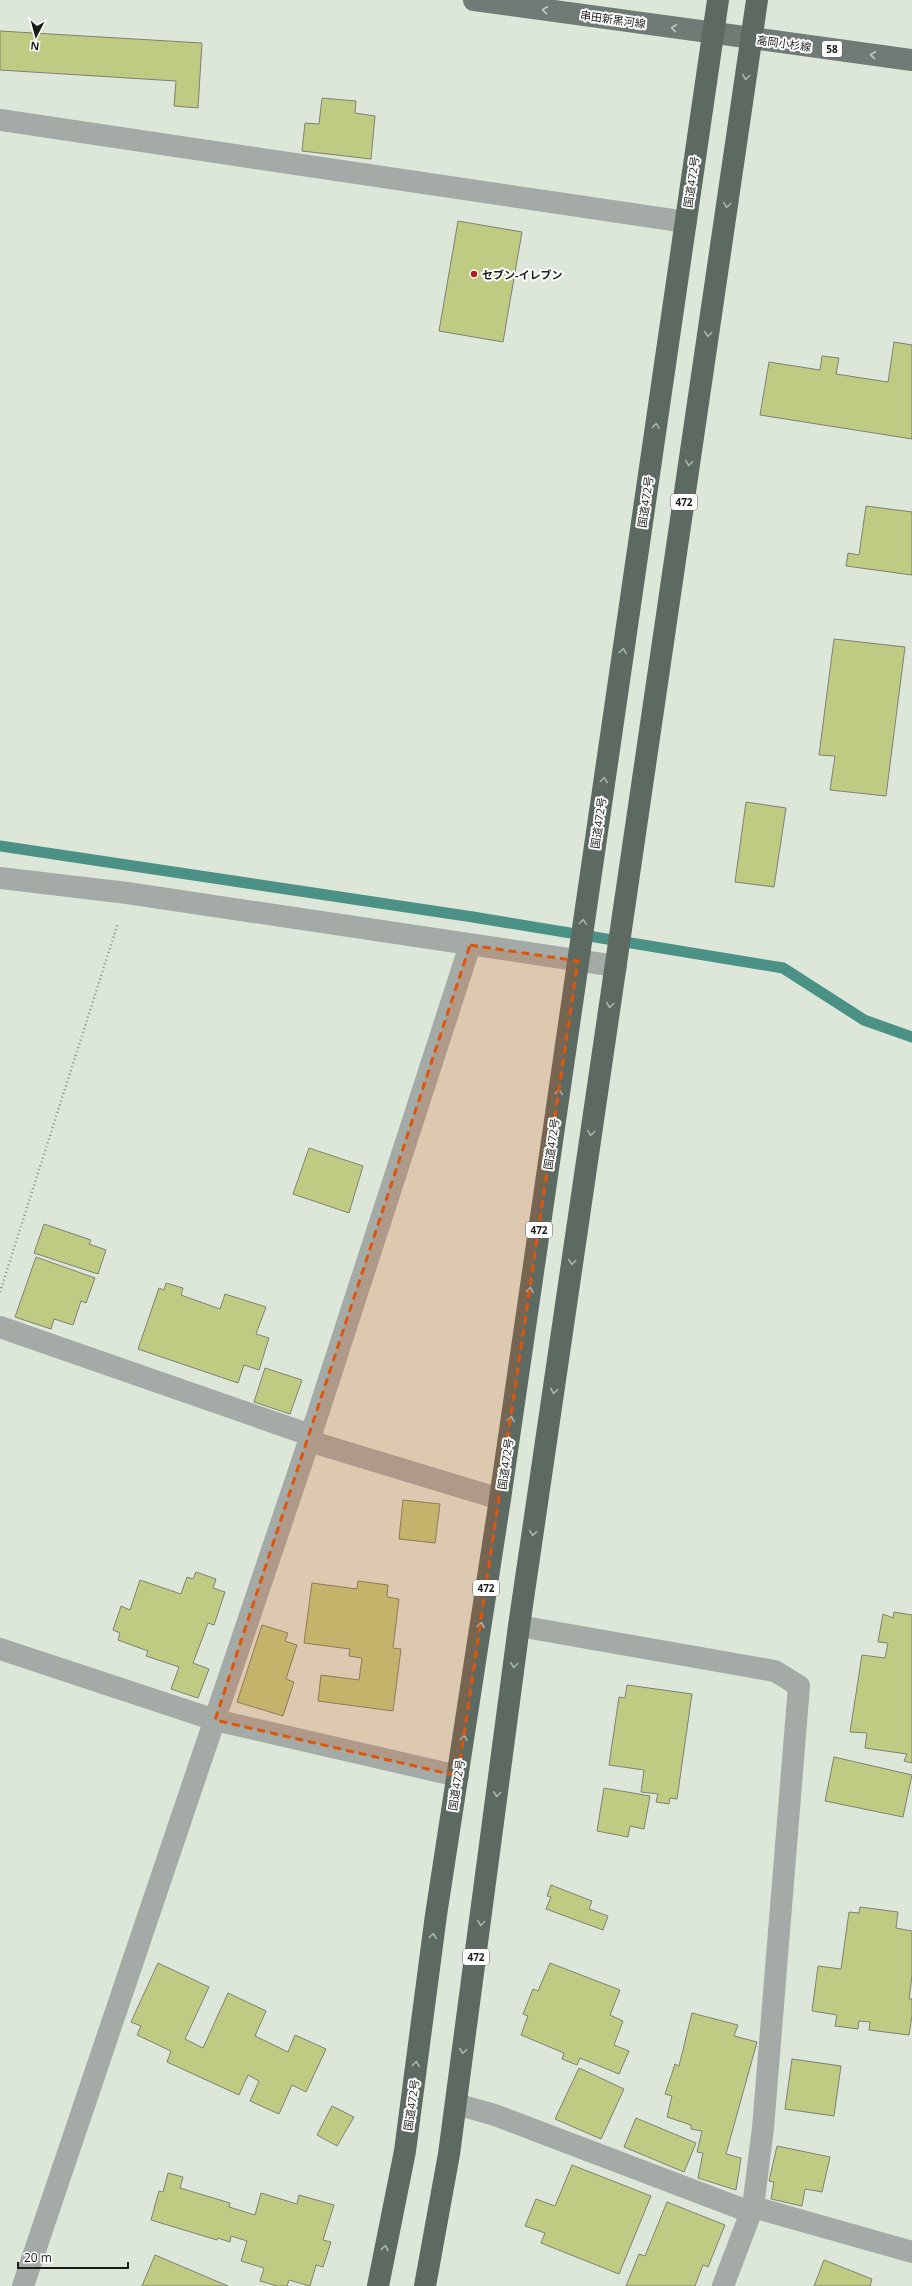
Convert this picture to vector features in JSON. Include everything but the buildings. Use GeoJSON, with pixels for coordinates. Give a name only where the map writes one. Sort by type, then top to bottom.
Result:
{"type":"FeatureCollection","features":[{"type":"Feature","properties":{"kind":"highway","name":"国道472号"},"geometry":{"type":"LineString","coordinates":[[378,2286],[405,2151],[436,1915],[500,1499],[718,0]]}},
{"type":"Feature","properties":{"kind":"highway","name":"472"},"geometry":{"type":"LineString","coordinates":[[426,2286],[449,2154],[519,1626],[757,0]]}},
{"type":"Feature","properties":{"kind":"main road","name":"串田新黒河線"},"geometry":{"type":"LineString","coordinates":[[474,0],[752,38]]}},
{"type":"Feature","properties":{"kind":"main road","name":"高岡小杉線"},"geometry":{"type":"LineString","coordinates":[[752,38],[912,60]]}},
{"type":"Feature","properties":{"kind":"street"},"geometry":{"type":"LineString","coordinates":[[0,120],[686,222]]}},
{"type":"Feature","properties":{"kind":"street"},"geometry":{"type":"LineString","coordinates":[[0,878],[127,893],[616,966]]}},
{"type":"Feature","properties":{"kind":"street"},"geometry":{"type":"LineString","coordinates":[[23,2286],[310,1438],[470,945]]}},
{"type":"Feature","properties":{"kind":"street"},"geometry":{"type":"LineString","coordinates":[[0,1327],[310,1438],[500,1499]]}},
{"type":"Feature","properties":{"kind":"street"},"geometry":{"type":"LineString","coordinates":[[519,1626],[775,1672],[799,1686],[763,2128],[752,2210],[723,2286]]}},
{"type":"Feature","properties":{"kind":"street"},"geometry":{"type":"LineString","coordinates":[[0,1649],[215,1720],[458,1776]]}},
{"type":"Feature","properties":{"kind":"street"},"geometry":{"type":"LineString","coordinates":[[456,2104],[496,2115],[752,2210],[912,2252]]}},
{"type":"Feature","properties":{"kind":"path"},"geometry":{"type":"LineString","coordinates":[[0,1292],[127,893]]}},
{"type":"Feature","properties":{"kind":"highlighted area"},"geometry":{"type":"Polygon","coordinates":[[[470,945],[578,961],[458,1776],[215,1720],[470,945]]]}},
{"type":"Feature","properties":{"kind":"waterway"},"geometry":{"type":"LineString","coordinates":[[0,846],[473,917],[783,968],[864,1020],[912,1037]]}},
{"type":"Feature","properties":{"kind":"place","name":"セブン-イレブン"},"geometry":{"type":"Point","coordinates":[474,274]}}]}
